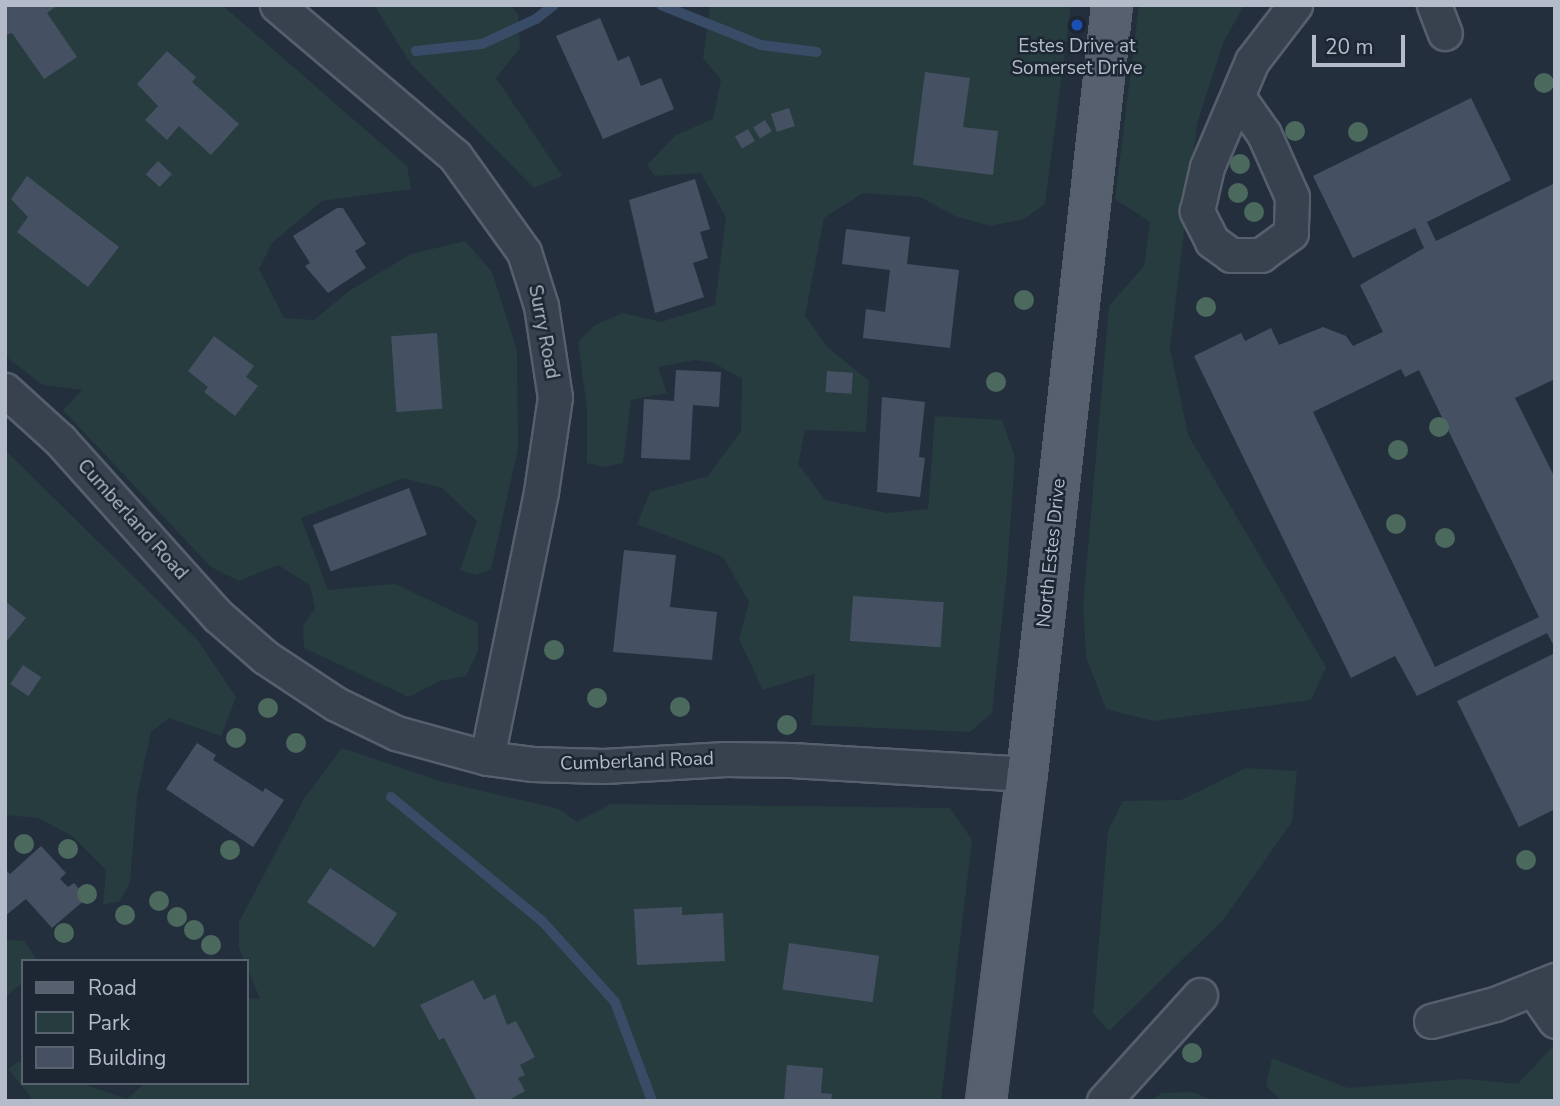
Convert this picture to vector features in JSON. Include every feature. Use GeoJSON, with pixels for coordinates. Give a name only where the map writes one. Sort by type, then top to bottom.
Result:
{"type":"FeatureCollection","features":[{"type":"Feature","properties":{"kind":"main road","name":"North Estes Drive"},"geometry":{"type":"LineString","coordinates":[[986,1101],[1027,774],[1112,5]]}},
{"type":"Feature","properties":{"kind":"street","name":"Surry Road"},"geometry":{"type":"LineString","coordinates":[[276,5],[455,156],[524,252],[541,306],[555,397],[541,492],[487,758]]}},
{"type":"Feature","properties":{"kind":"street"},"geometry":{"type":"LineString","coordinates":[[1238,97],[1252,61],[1295,5]]}},
{"type":"Feature","properties":{"kind":"street","name":"Cumberland Road"},"geometry":{"type":"LineString","coordinates":[[5,390],[60,440],[218,616],[265,657],[336,704],[397,733],[487,758],[604,766],[726,759],[860,762],[1027,774]]}},
{"type":"Feature","properties":{"kind":"street"},"geometry":{"type":"LineString","coordinates":[[1431,1021],[1544,985],[1555,1021]]}},
{"type":"Feature","properties":{"kind":"street"},"geometry":{"type":"LineString","coordinates":[[1104,1101],[1200,995]]}},
{"type":"Feature","properties":{"kind":"green space"},"geometry":{"type":"Polygon","coordinates":[[[5,5],[222,5],[407,166],[411,189],[322,201],[272,243],[259,269],[284,318],[314,320],[349,291],[411,254],[465,241],[492,272],[517,350],[518,449],[491,569],[476,575],[460,570],[477,521],[442,488],[403,478],[301,518],[328,590],[395,584],[478,623],[478,651],[466,676],[440,681],[409,697],[304,648],[303,626],[315,609],[310,585],[278,565],[239,581],[211,567],[63,410],[82,390],[43,385],[5,356],[5,5]]]}},
{"type":"Feature","properties":{"kind":"green space"},"geometry":{"type":"Polygon","coordinates":[[[374,5],[511,5],[518,15],[520,48],[496,78],[562,176],[534,188],[411,64],[374,5]]]}},
{"type":"Feature","properties":{"kind":"green space"},"geometry":{"type":"Polygon","coordinates":[[[710,5],[1071,5],[1045,204],[1024,219],[990,226],[955,216],[920,197],[863,193],[824,218],[805,316],[827,347],[869,381],[866,432],[805,430],[798,464],[825,500],[887,513],[928,509],[935,416],[1002,420],[1015,457],[1007,573],[992,713],[970,732],[811,725],[815,674],[763,690],[739,639],[749,602],[723,557],[637,524],[650,492],[708,476],[741,431],[742,378],[713,363],[695,360],[658,367],[667,393],[631,400],[623,463],[604,467],[587,463],[587,409],[578,342],[595,325],[623,313],[661,322],[715,305],[726,217],[701,173],[655,176],[647,165],[676,135],[713,119],[721,80],[703,58],[710,5]]]}},
{"type":"Feature","properties":{"kind":"green space"},"geometry":{"type":"Polygon","coordinates":[[[1139,5],[1244,5],[1223,43],[1197,124],[1170,348],[1188,435],[1326,667],[1311,700],[1153,721],[1106,709],[1086,657],[1083,606],[1109,306],[1144,266],[1150,222],[1115,199],[1139,5]]]}},
{"type":"Feature","properties":{"kind":"green space"},"geometry":{"type":"Polygon","coordinates":[[[5,450],[197,639],[236,697],[221,736],[169,718],[151,732],[137,796],[130,882],[120,901],[103,905],[106,870],[72,836],[38,818],[5,815],[5,450]]]}},
{"type":"Feature","properties":{"kind":"green space"},"geometry":{"type":"Polygon","coordinates":[[[342,748],[440,781],[559,809],[577,822],[611,804],[950,808],[972,840],[941,1101],[34,1101],[21,1085],[86,1085],[127,1099],[143,1085],[248,1085],[248,998],[260,999],[248,970],[248,959],[244,959],[239,948],[239,922],[304,799],[342,748]]]}},
{"type":"Feature","properties":{"kind":"green space"},"geometry":{"type":"Polygon","coordinates":[[[1246,768],[1297,771],[1292,822],[1222,921],[1109,1031],[1093,1013],[1108,831],[1123,801],[1181,800],[1246,768]]]}},
{"type":"Feature","properties":{"kind":"green space"},"geometry":{"type":"Polygon","coordinates":[[[5,939],[24,941],[37,959],[21,959],[21,984],[5,997],[5,939]]]}},
{"type":"Feature","properties":{"kind":"green space"},"geometry":{"type":"Polygon","coordinates":[[[1555,1044],[1555,1101],[1282,1101],[1266,1086],[1272,1058],[1348,1088],[1466,1079],[1518,1084],[1555,1044]]]}},
{"type":"Feature","properties":{"kind":"green space"},"geometry":{"type":"Polygon","coordinates":[[[21,1063],[21,1085],[8,1069],[21,1063]]]}},
{"type":"Feature","properties":{"kind":"green space"},"geometry":{"type":"Polygon","coordinates":[[[1192,1092],[1216,1101],[1150,1101],[1162,1093],[1192,1092]]]}},
{"type":"Feature","properties":{"kind":"building"},"geometry":{"type":"Polygon","coordinates":[[[5,5],[58,5],[47,13],[77,57],[44,79],[12,33],[5,35],[5,5]]]}},
{"type":"Feature","properties":{"kind":"building"},"geometry":{"type":"Polygon","coordinates":[[[600,18],[618,61],[629,56],[641,86],[661,78],[674,109],[603,139],[556,36],[600,18]]]}},
{"type":"Feature","properties":{"kind":"building"},"geometry":{"type":"Polygon","coordinates":[[[167,51],[196,77],[192,82],[239,124],[211,155],[179,126],[167,140],[145,120],[158,106],[137,84],[167,51]]]}},
{"type":"Feature","properties":{"kind":"building"},"geometry":{"type":"Polygon","coordinates":[[[925,72],[970,78],[963,127],[998,131],[993,175],[913,165],[925,72]]]}},
{"type":"Feature","properties":{"kind":"building"},"geometry":{"type":"Polygon","coordinates":[[[1471,98],[1511,180],[1427,222],[1436,241],[1555,183],[1555,379],[1515,398],[1555,478],[1555,648],[1547,633],[1417,696],[1395,656],[1351,678],[1194,356],[1241,333],[1245,341],[1271,328],[1279,345],[1323,327],[1346,336],[1353,346],[1383,332],[1360,285],[1424,248],[1415,228],[1353,258],[1313,176],[1471,98]],[[1401,369],[1313,412],[1435,667],[1539,617],[1419,370],[1405,377],[1401,369]]]}},
{"type":"Feature","properties":{"kind":"building"},"geometry":{"type":"Polygon","coordinates":[[[789,108],[795,126],[777,132],[771,114],[789,108]]]}},
{"type":"Feature","properties":{"kind":"building"},"geometry":{"type":"Polygon","coordinates":[[[765,120],[772,131],[760,138],[753,127],[765,120]]]}},
{"type":"Feature","properties":{"kind":"building"},"geometry":{"type":"Polygon","coordinates":[[[748,129],[755,141],[742,149],[735,136],[748,129]]]}},
{"type":"Feature","properties":{"kind":"building"},"geometry":{"type":"Polygon","coordinates":[[[158,161],[172,174],[160,187],[146,174],[158,161]]]}},
{"type":"Feature","properties":{"kind":"building"},"geometry":{"type":"Polygon","coordinates":[[[27,176],[119,247],[88,287],[17,232],[28,217],[11,199],[27,176]]]}},
{"type":"Feature","properties":{"kind":"building"},"geometry":{"type":"Polygon","coordinates":[[[695,179],[710,229],[700,232],[708,258],[693,263],[704,297],[655,313],[629,200],[695,179]]]}},
{"type":"Feature","properties":{"kind":"building"},"geometry":{"type":"Polygon","coordinates":[[[337,208],[343,208],[366,244],[355,251],[366,268],[328,293],[305,266],[310,263],[293,236],[337,208]]]}},
{"type":"Feature","properties":{"kind":"building"},"geometry":{"type":"Polygon","coordinates":[[[846,229],[910,237],[907,264],[959,270],[950,348],[863,338],[866,309],[885,312],[890,270],[842,264],[846,229]]]}},
{"type":"Feature","properties":{"kind":"building"},"geometry":{"type":"Polygon","coordinates":[[[437,333],[442,409],[396,412],[391,336],[437,333]]]}},
{"type":"Feature","properties":{"kind":"building"},"geometry":{"type":"Polygon","coordinates":[[[214,336],[254,366],[246,377],[258,386],[235,416],[204,392],[208,387],[188,371],[214,336]]]}},
{"type":"Feature","properties":{"kind":"building"},"geometry":{"type":"Polygon","coordinates":[[[676,370],[721,372],[719,407],[693,405],[690,460],[641,458],[644,399],[674,401],[676,370]]]}},
{"type":"Feature","properties":{"kind":"building"},"geometry":{"type":"Polygon","coordinates":[[[827,371],[853,373],[851,394],[826,392],[827,371]]]}},
{"type":"Feature","properties":{"kind":"building"},"geometry":{"type":"Polygon","coordinates":[[[882,397],[925,402],[919,457],[925,458],[920,497],[877,492],[882,397]]]}},
{"type":"Feature","properties":{"kind":"building"},"geometry":{"type":"Polygon","coordinates":[[[409,488],[427,535],[331,572],[313,525],[409,488]]]}},
{"type":"Feature","properties":{"kind":"building"},"geometry":{"type":"Polygon","coordinates":[[[624,550],[676,555],[670,607],[717,612],[712,660],[613,652],[624,550]]]}},
{"type":"Feature","properties":{"kind":"building"},"geometry":{"type":"Polygon","coordinates":[[[853,596],[944,602],[941,647],[850,641],[853,596]]]}},
{"type":"Feature","properties":{"kind":"building"},"geometry":{"type":"Polygon","coordinates":[[[5,601],[26,618],[5,643],[5,601]]]}},
{"type":"Feature","properties":{"kind":"building"},"geometry":{"type":"Polygon","coordinates":[[[1555,653],[1555,809],[1519,827],[1457,701],[1555,653]]]}},
{"type":"Feature","properties":{"kind":"building"},"geometry":{"type":"Polygon","coordinates":[[[23,665],[41,677],[28,696],[10,684],[23,665]]]}},
{"type":"Feature","properties":{"kind":"building"},"geometry":{"type":"Polygon","coordinates":[[[197,743],[216,755],[213,760],[263,792],[265,788],[284,800],[253,847],[166,789],[197,743]]]}},
{"type":"Feature","properties":{"kind":"building"},"geometry":{"type":"Polygon","coordinates":[[[41,846],[66,873],[60,879],[68,887],[74,883],[87,898],[52,928],[26,899],[5,916],[5,869],[10,874],[41,846]]]}},
{"type":"Feature","properties":{"kind":"building"},"geometry":{"type":"Polygon","coordinates":[[[330,868],[397,913],[374,947],[307,902],[330,868]]]}},
{"type":"Feature","properties":{"kind":"building"},"geometry":{"type":"Polygon","coordinates":[[[682,907],[682,915],[723,913],[725,961],[637,965],[634,909],[682,907]]]}},
{"type":"Feature","properties":{"kind":"building"},"geometry":{"type":"Polygon","coordinates":[[[789,943],[879,956],[873,1002],[782,990],[789,943]]]}},
{"type":"Feature","properties":{"kind":"building"},"geometry":{"type":"Polygon","coordinates":[[[473,980],[484,1000],[495,994],[507,1025],[516,1021],[535,1057],[520,1065],[525,1075],[518,1078],[525,1091],[507,1101],[477,1101],[444,1038],[439,1040],[420,1005],[473,980]]]}},
{"type":"Feature","properties":{"kind":"building"},"geometry":{"type":"Polygon","coordinates":[[[787,1065],[823,1068],[821,1093],[832,1094],[831,1101],[784,1101],[787,1065]]]}},
{"type":"Feature","properties":{"kind":"waterway"},"geometry":{"type":"LineString","coordinates":[[416,51],[482,44],[536,19],[554,5]]}},
{"type":"Feature","properties":{"kind":"waterway"},"geometry":{"type":"LineString","coordinates":[[661,5],[761,45],[817,52]]}},
{"type":"Feature","properties":{"kind":"waterway"},"geometry":{"type":"LineString","coordinates":[[391,797],[543,922],[615,1002],[652,1101]]}},
{"type":"Feature","properties":{"kind":"place","name":"Estes Drive at Somerset Drive"},"geometry":{"type":"Point","coordinates":[1077,25]}}]}
